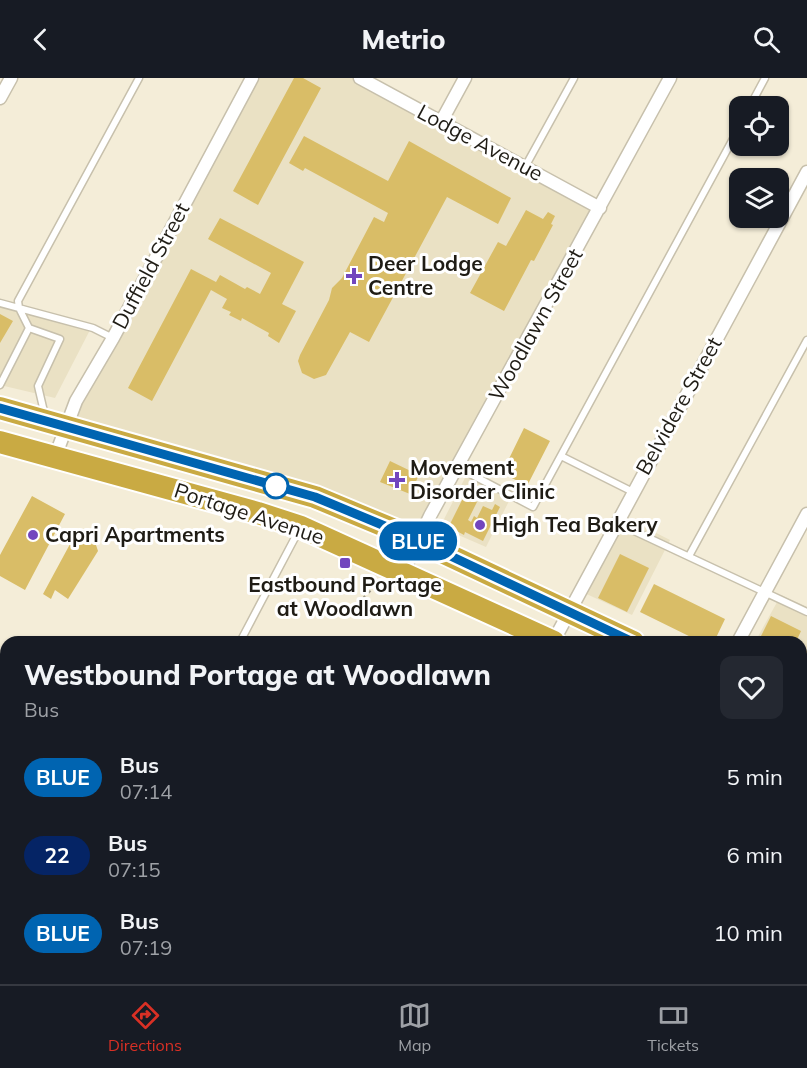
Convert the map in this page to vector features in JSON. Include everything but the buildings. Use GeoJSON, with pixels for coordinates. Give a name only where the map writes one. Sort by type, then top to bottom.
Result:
{"type":"FeatureCollection","features":[{"type":"Feature","properties":{"kind":"highway","name":"Portage Avenue"},"geometry":{"type":"LineString","coordinates":[[0,408],[315,497],[418,541],[620,636]]}},
{"type":"Feature","properties":{"kind":"highway","name":"Portage Avenue"},"geometry":{"type":"LineString","coordinates":[[0,442],[301,527],[393,576],[538,636]]}},
{"type":"Feature","properties":{"kind":"street"},"geometry":{"type":"LineString","coordinates":[[0,98],[11,78]]}},
{"type":"Feature","properties":{"kind":"street","name":"Duffield Street"},"geometry":{"type":"LineString","coordinates":[[55,457],[56,422],[76,401],[113,338],[252,78]]}},
{"type":"Feature","properties":{"kind":"street","name":"Lodge Avenue"},"geometry":{"type":"LineString","coordinates":[[360,78],[600,208]]}},
{"type":"Feature","properties":{"kind":"street"},"geometry":{"type":"LineString","coordinates":[[441,122],[465,78]]}},
{"type":"Feature","properties":{"kind":"street","name":"Woodlawn Street"},"geometry":{"type":"LineString","coordinates":[[393,576],[418,541],[670,78]]}},
{"type":"Feature","properties":{"kind":"street","name":"Belvidere Street"},"geometry":{"type":"LineString","coordinates":[[556,636],[807,172]]}},
{"type":"Feature","properties":{"kind":"street"},"geometry":{"type":"LineString","coordinates":[[741,636],[807,514]]}},
{"type":"Feature","properties":{"kind":"lane"},"geometry":{"type":"LineString","coordinates":[[56,422],[38,386],[60,339],[29,328],[18,301],[139,78]]}},
{"type":"Feature","properties":{"kind":"lane"},"geometry":{"type":"LineString","coordinates":[[525,167],[574,78]]}},
{"type":"Feature","properties":{"kind":"lane"},"geometry":{"type":"LineString","coordinates":[[755,96],[765,78]]}},
{"type":"Feature","properties":{"kind":"lane"},"geometry":{"type":"LineString","coordinates":[[458,467],[533,507],[729,146]]}},
{"type":"Feature","properties":{"kind":"lane"},"geometry":{"type":"LineString","coordinates":[[0,303],[93,328],[113,338]]}},
{"type":"Feature","properties":{"kind":"lane"},"geometry":{"type":"LineString","coordinates":[[0,385],[29,328]]}},
{"type":"Feature","properties":{"kind":"lane"},"geometry":{"type":"LineString","coordinates":[[689,556],[807,340]]}},
{"type":"Feature","properties":{"kind":"lane"},"geometry":{"type":"LineString","coordinates":[[561,456],[633,492]]}},
{"type":"Feature","properties":{"kind":"lane"},"geometry":{"type":"LineString","coordinates":[[616,522],[807,612]]}},
{"type":"Feature","properties":{"kind":"lane"},"geometry":{"type":"LineString","coordinates":[[243,636],[301,527]]}},
{"type":"Feature","properties":{"kind":"path"},"geometry":{"type":"LineString","coordinates":[[338,608],[355,615],[364,597],[393,576]]}},
{"type":"Feature","properties":{"kind":"shaded area","name":"Deer Lodge Centre"},"geometry":{"type":"Polygon","coordinates":[[[252,78],[360,78],[600,208],[418,541],[65,425],[252,78]]]}},
{"type":"Feature","properties":{"kind":"shaded area"},"geometry":{"type":"Polygon","coordinates":[[[0,304],[91,328],[55,398],[0,385],[0,304]]]}},
{"type":"Feature","properties":{"kind":"shaded area"},"geometry":{"type":"Polygon","coordinates":[[[467,474],[511,497],[486,547],[440,527],[467,474]]]}},
{"type":"Feature","properties":{"kind":"shaded area"},"geometry":{"type":"Polygon","coordinates":[[[621,515],[670,540],[632,615],[580,591],[621,515]]]}},
{"type":"Feature","properties":{"kind":"shaded area"},"geometry":{"type":"Polygon","coordinates":[[[781,595],[807,607],[807,636],[758,636],[781,595]]]}},
{"type":"Feature","properties":{"kind":"bus line","name":"BLUE"},"geometry":{"type":"LineString","coordinates":[[0,408],[315,497],[404,534],[620,636]]}},
{"type":"Feature","properties":{"kind":"place","name":"Deer Lodge Centre"},"geometry":{"type":"Point","coordinates":[354,276]}},
{"type":"Feature","properties":{"kind":"place","name":"Movement Disorder Clinic"},"geometry":{"type":"Point","coordinates":[397,480]}},
{"type":"Feature","properties":{"kind":"place","name":"High Tea Bakery"},"geometry":{"type":"Point","coordinates":[480,525]}},
{"type":"Feature","properties":{"kind":"place","name":"Capri Apartments"},"geometry":{"type":"Point","coordinates":[33,535]}},
{"type":"Feature","properties":{"kind":"place","name":"Eastbound Portage at Woodlawn"},"geometry":{"type":"Point","coordinates":[345,563]}}]}
